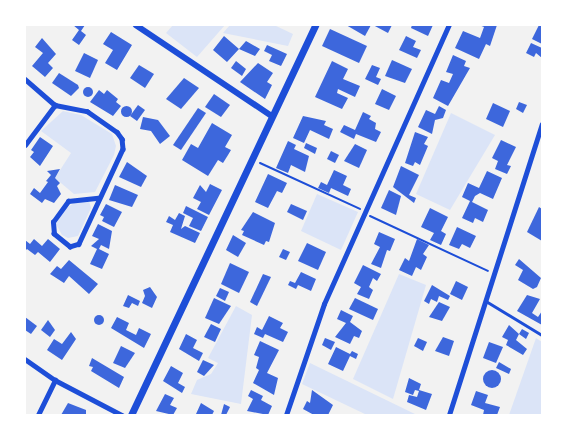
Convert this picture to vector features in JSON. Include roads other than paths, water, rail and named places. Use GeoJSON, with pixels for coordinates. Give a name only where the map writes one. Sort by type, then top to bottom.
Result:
{"type":"FeatureCollection","features":[{"type":"Feature","properties":{"kind":"main road"},"geometry":{"type":"LineString","coordinates":[[131,415],[315,25]]}},
{"type":"Feature","properties":{"kind":"street"},"geometry":{"type":"LineString","coordinates":[[136,25],[272,116]]}},
{"type":"Feature","properties":{"kind":"street"},"geometry":{"type":"LineString","coordinates":[[286,415],[324,304],[449,25]]}},
{"type":"Feature","properties":{"kind":"street"},"geometry":{"type":"LineString","coordinates":[[25,79],[55,105],[87,111],[117,132],[122,139],[122,149],[98,198],[79,244],[70,247],[54,234],[53,222],[68,201],[98,198]]}},
{"type":"Feature","properties":{"kind":"street"},"geometry":{"type":"LineString","coordinates":[[25,144],[55,105]]}},
{"type":"Feature","properties":{"kind":"street"},"geometry":{"type":"LineString","coordinates":[[448,415],[542,124]]}},
{"type":"Feature","properties":{"kind":"street"},"geometry":{"type":"LineString","coordinates":[[25,359],[55,380],[122,415]]}},
{"type":"Feature","properties":{"kind":"street"},"geometry":{"type":"LineString","coordinates":[[38,415],[55,380]]}},
{"type":"Feature","properties":{"kind":"lane"},"geometry":{"type":"LineString","coordinates":[[485,300],[542,335]]}}]}
